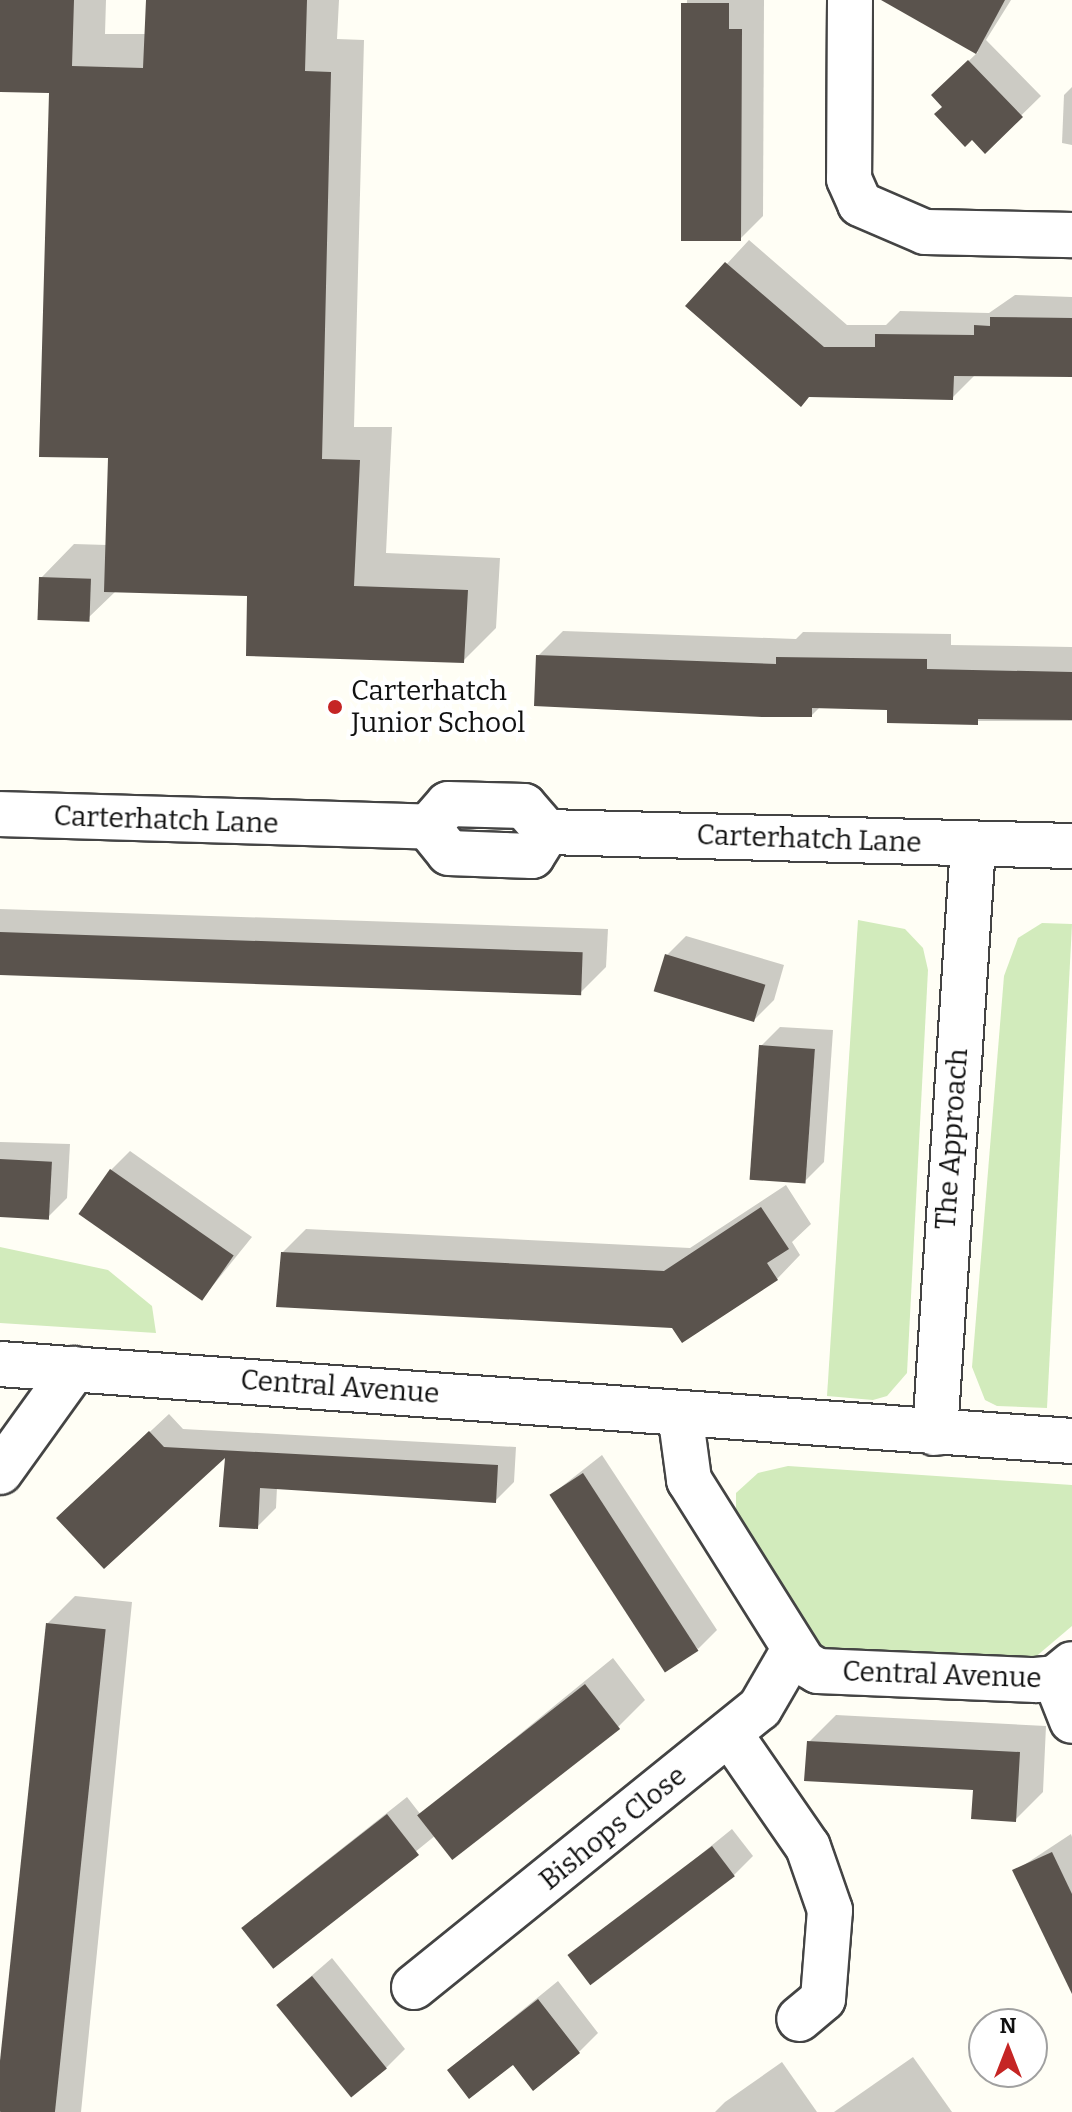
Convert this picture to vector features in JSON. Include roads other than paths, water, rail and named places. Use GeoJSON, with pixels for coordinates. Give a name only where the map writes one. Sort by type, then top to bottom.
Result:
{"type":"FeatureCollection","features":[{"type":"Feature","properties":{"kind":"street"},"geometry":{"type":"LineString","coordinates":[[850,0],[849,179],[860,204],[925,232],[1072,235]]}},
{"type":"Feature","properties":{"kind":"street","name":"Carterhatch Lane"},"geometry":{"type":"LineString","coordinates":[[0,814],[428,827],[449,853],[532,856],[547,832],[1072,846]]}},
{"type":"Feature","properties":{"kind":"street","name":"The Approach"},"geometry":{"type":"LineString","coordinates":[[935,1433],[973,845]]}},
{"type":"Feature","properties":{"kind":"street","name":"Central Avenue"},"geometry":{"type":"LineString","coordinates":[[0,1364],[1072,1441]]}},
{"type":"Feature","properties":{"kind":"street"},"geometry":{"type":"LineString","coordinates":[[0,1472],[74,1369]]}},
{"type":"Feature","properties":{"kind":"street","name":"Central Avenue"},"geometry":{"type":"LineString","coordinates":[[680,1413],[689,1480],[793,1651],[818,1671],[1064,1671]]}},
{"type":"Feature","properties":{"kind":"street","name":"Bishops Close"},"geometry":{"type":"LineString","coordinates":[[414,1987],[760,1708],[793,1651]]}},
{"type":"Feature","properties":{"kind":"street"},"geometry":{"type":"LineString","coordinates":[[1064,1671],[1072,1721]]}},
{"type":"Feature","properties":{"kind":"street"},"geometry":{"type":"LineString","coordinates":[[730,1734],[808,1847],[830,1910],[823,1999],[799,2019]]}},
{"type":"Feature","properties":{"kind":"place","name":"Carterhatch Junior School"},"geometry":{"type":"Point","coordinates":[335,707]}}]}
